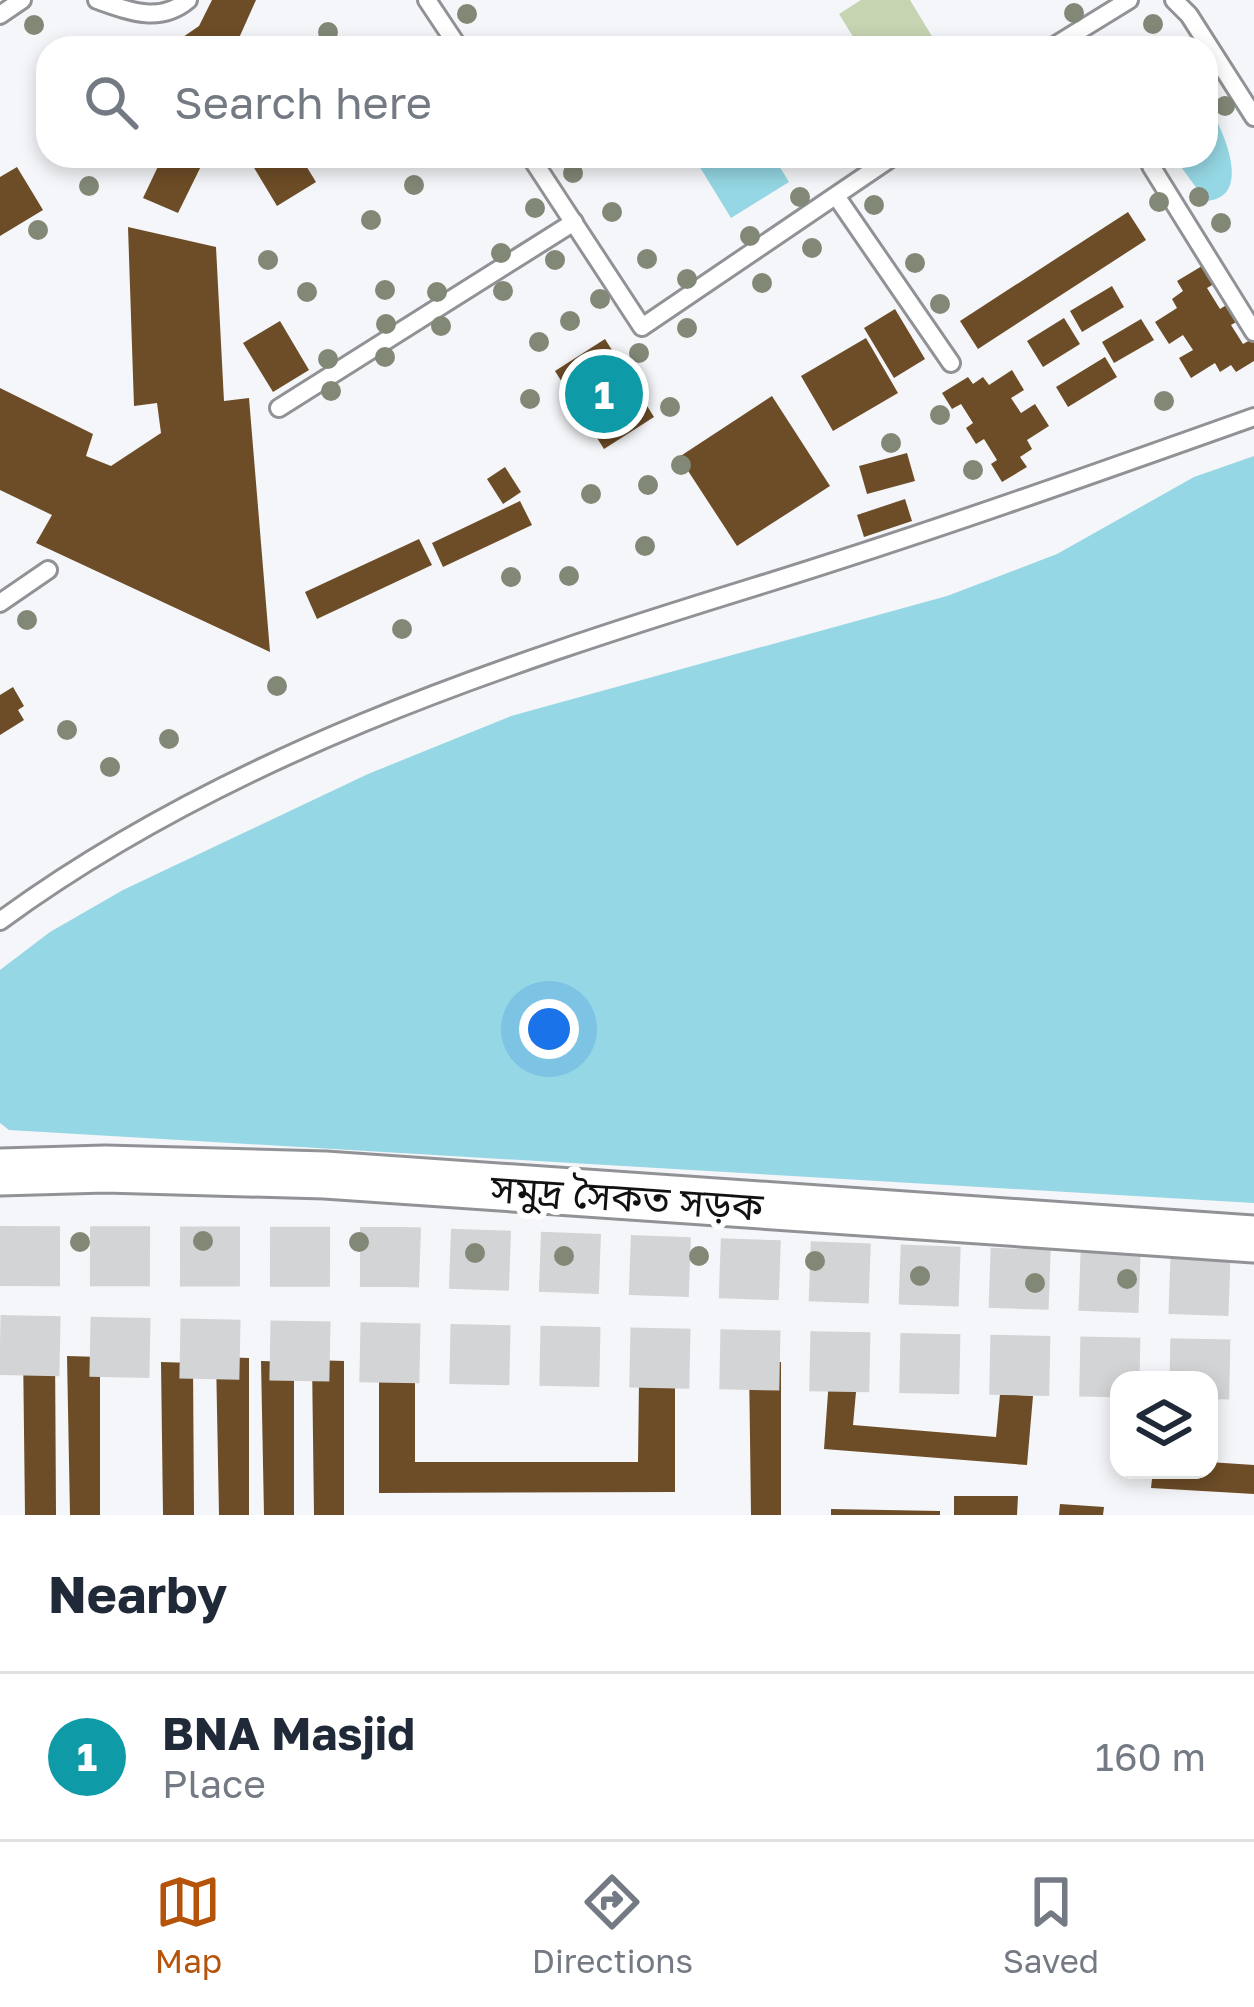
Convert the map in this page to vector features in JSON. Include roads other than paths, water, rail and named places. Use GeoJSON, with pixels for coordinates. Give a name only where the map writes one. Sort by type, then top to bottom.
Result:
{"type":"FeatureCollection","features":[{"type":"Feature","properties":{"kind":"main road","name":"সমুদ্র সৈকত সড়ক"},"geometry":{"type":"LineString","coordinates":[[0,1172],[105,1169],[325,1175],[1254,1239]]}},
{"type":"Feature","properties":{"kind":"lane"},"geometry":{"type":"LineString","coordinates":[[0,15],[22,0]]}},
{"type":"Feature","properties":{"kind":"lane"},"geometry":{"type":"LineString","coordinates":[[97,0],[151,16],[168,13],[188,0]]}},
{"type":"Feature","properties":{"kind":"lane"},"geometry":{"type":"LineString","coordinates":[[428,0],[451,36]]}},
{"type":"Feature","properties":{"kind":"lane"},"geometry":{"type":"LineString","coordinates":[[1071,36],[1130,0]]}},
{"type":"Feature","properties":{"kind":"lane"},"geometry":{"type":"LineString","coordinates":[[1174,0],[1202,36]]}},
{"type":"Feature","properties":{"kind":"lane"},"geometry":{"type":"LineString","coordinates":[[1218,61],[1254,117]]}},
{"type":"Feature","properties":{"kind":"lane"},"geometry":{"type":"LineString","coordinates":[[538,168],[642,327],[877,168]]}},
{"type":"Feature","properties":{"kind":"lane"},"geometry":{"type":"LineString","coordinates":[[1151,168],[1254,332]]}},
{"type":"Feature","properties":{"kind":"lane"},"geometry":{"type":"LineString","coordinates":[[836,196],[951,363]]}},
{"type":"Feature","properties":{"kind":"lane"},"geometry":{"type":"LineString","coordinates":[[279,408],[574,222]]}},
{"type":"Feature","properties":{"kind":"lane"},"geometry":{"type":"LineString","coordinates":[[0,921],[52,883],[183,806],[416,701],[513,664],[925,533],[1254,417]]}},
{"type":"Feature","properties":{"kind":"lane"},"geometry":{"type":"LineString","coordinates":[[0,603],[48,570]]}},
{"type":"Feature","properties":{"kind":"water"},"geometry":{"type":"Polygon","coordinates":[[[1218,124],[1232,176],[1221,197],[1206,201],[1182,168],[1218,168],[1218,124]]]}},
{"type":"Feature","properties":{"kind":"water"},"geometry":{"type":"Polygon","coordinates":[[[700,168],[780,168],[789,182],[731,218],[700,168]]]}},
{"type":"Feature","properties":{"kind":"water"},"geometry":{"type":"Polygon","coordinates":[[[1254,456],[1254,1203],[9,1130],[0,1123],[0,970],[50,932],[123,890],[368,774],[511,716],[947,596],[1057,554],[1194,477],[1254,456]]]}},
{"type":"Feature","properties":{"kind":"tunnel"},"geometry":{"type":"LineString","coordinates":[[0,1256],[403,1257],[1254,1287]]}},
{"type":"Feature","properties":{"kind":"tunnel"},"geometry":{"type":"LineString","coordinates":[[0,1345],[1254,1370]]}},
{"type":"Feature","properties":{"kind":"place","name":"BNA Masjid"},"geometry":{"type":"Point","coordinates":[604,394]}}]}
